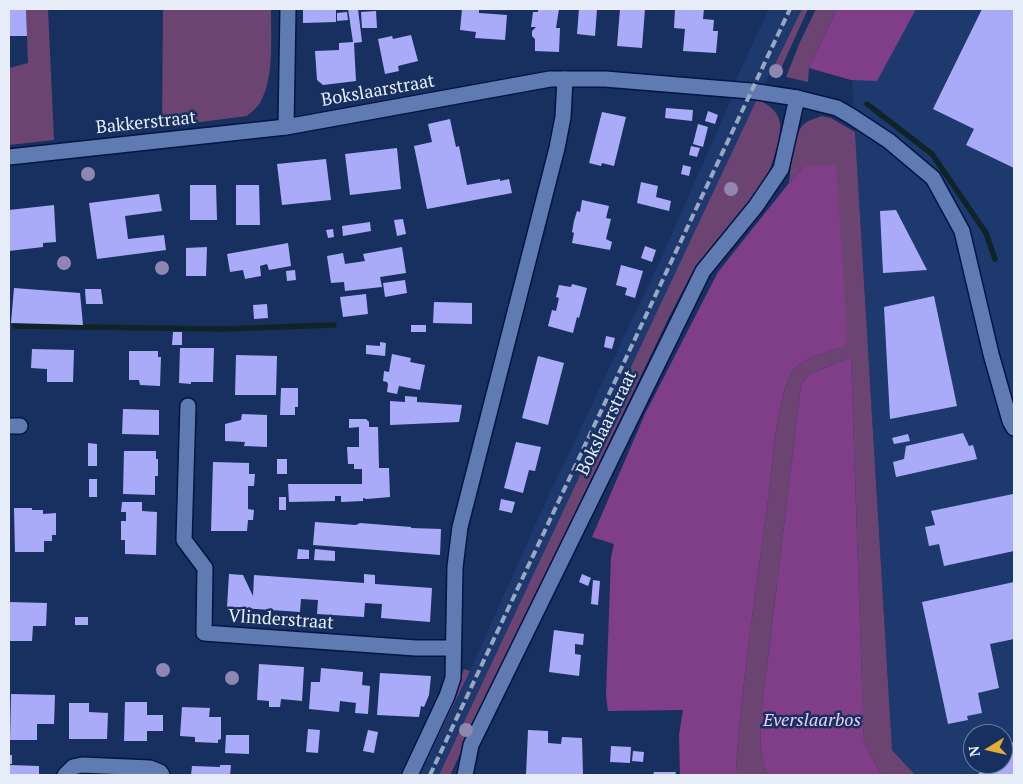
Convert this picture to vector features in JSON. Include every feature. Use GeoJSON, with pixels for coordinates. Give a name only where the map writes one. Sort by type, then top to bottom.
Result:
{"type":"FeatureCollection","features":[{"type":"Feature","properties":{"kind":"street"},"geometry":{"type":"LineString","coordinates":[[286,127],[288,9]]}},
{"type":"Feature","properties":{"kind":"street","name":"Bokslaarstraat"},"geometry":{"type":"LineString","coordinates":[[286,127],[550,79],[605,79],[744,90],[797,98],[837,108],[889,141],[933,178],[962,231],[991,354],[1010,421],[1014,428]]}},
{"type":"Feature","properties":{"kind":"street"},"geometry":{"type":"LineString","coordinates":[[410,775],[452,682],[455,567],[460,528],[557,148],[563,117],[564,79]]}},
{"type":"Feature","properties":{"kind":"street","name":"Bokslaarstraat"},"geometry":{"type":"LineString","coordinates":[[465,775],[471,745],[702,271],[756,206],[781,170],[797,98]]}},
{"type":"Feature","properties":{"kind":"street","name":"Bakkerstraat"},"geometry":{"type":"LineString","coordinates":[[9,157],[286,127]]}},
{"type":"Feature","properties":{"kind":"street","name":"Vlinderstraat"},"geometry":{"type":"LineString","coordinates":[[188,406],[184,540],[205,568],[204,633],[416,648],[453,648]]}},
{"type":"Feature","properties":{"kind":"street"},"geometry":{"type":"LineString","coordinates":[[65,775],[73,767],[82,765],[150,768],[160,772],[162,775]]}},
{"type":"Feature","properties":{"kind":"shaded area"},"geometry":{"type":"Polygon","coordinates":[[[26,9],[48,9],[54,140],[9,145],[9,68],[28,63],[26,9]]]}},
{"type":"Feature","properties":{"kind":"shaded area"},"geometry":{"type":"Polygon","coordinates":[[[163,9],[271,9],[271,55],[266,89],[261,102],[247,116],[162,127],[163,9]]]}},
{"type":"Feature","properties":{"kind":"shaded area"},"geometry":{"type":"Polygon","coordinates":[[[769,9],[802,9],[757,99],[439,775],[420,775],[463,687],[542,510],[659,263],[728,107],[738,75],[769,9]]]}},
{"type":"Feature","properties":{"kind":"shaded area"},"geometry":{"type":"Polygon","coordinates":[[[802,9],[808,9],[779,73],[771,72],[802,9]]]}},
{"type":"Feature","properties":{"kind":"shaded area"},"geometry":{"type":"Polygon","coordinates":[[[816,9],[837,9],[809,68],[808,82],[786,77],[800,42],[816,9]]]}},
{"type":"Feature","properties":{"kind":"shaded area"},"geometry":{"type":"Polygon","coordinates":[[[837,9],[1014,9],[1014,775],[915,775],[892,750],[852,80],[809,68],[837,9]]]}},
{"type":"Feature","properties":{"kind":"shaded area"},"geometry":{"type":"Polygon","coordinates":[[[757,99],[775,112],[780,124],[777,146],[763,185],[693,271],[669,317],[450,775],[439,775],[757,99]]]}},
{"type":"Feature","properties":{"kind":"shaded area"},"geometry":{"type":"Polygon","coordinates":[[[821,116],[831,118],[855,132],[892,750],[915,775],[881,775],[864,743],[851,357],[808,375],[801,385],[761,716],[760,739],[768,775],[739,775],[736,769],[750,634],[778,416],[782,399],[787,383],[796,366],[815,356],[841,348],[805,166],[789,183],[797,136],[803,125],[821,116]]]}},
{"type":"Feature","properties":{"kind":"shaded area"},"geometry":{"type":"Polygon","coordinates":[[[464,669],[470,671],[420,775],[415,775],[457,688],[464,669]]]}},
{"type":"Feature","properties":{"kind":"green space"},"geometry":{"type":"Polygon","coordinates":[[[837,9],[916,9],[877,81],[851,80],[809,68],[837,9]]]}},
{"type":"Feature","properties":{"kind":"green space"},"geometry":{"type":"Polygon","coordinates":[[[805,166],[836,166],[847,334],[845,343],[841,348],[815,356],[796,366],[787,383],[782,399],[778,416],[746,668],[736,769],[739,775],[680,775],[679,735],[683,710],[608,711],[606,695],[611,557],[614,544],[592,537],[645,414],[718,272],[789,183],[805,166]]]}},
{"type":"Feature","properties":{"kind":"green space","name":"Everslaarbos"},"geometry":{"type":"Polygon","coordinates":[[[851,357],[864,743],[881,775],[768,775],[760,739],[761,716],[801,385],[808,375],[851,357]]]}},
{"type":"Feature","properties":{"kind":"building"},"geometry":{"type":"Polygon","coordinates":[[[9,9],[26,9],[27,36],[9,36],[9,9]]]}},
{"type":"Feature","properties":{"kind":"building"},"geometry":{"type":"Polygon","coordinates":[[[303,9],[336,9],[336,22],[303,23],[303,9]]]}},
{"type":"Feature","properties":{"kind":"building"},"geometry":{"type":"Polygon","coordinates":[[[348,9],[358,9],[362,42],[354,43],[356,81],[323,85],[317,80],[315,51],[339,50],[339,43],[353,42],[348,9]]]}},
{"type":"Feature","properties":{"kind":"building"},"geometry":{"type":"Polygon","coordinates":[[[462,9],[479,9],[479,13],[507,15],[505,40],[475,38],[476,32],[460,30],[462,9]]]}},
{"type":"Feature","properties":{"kind":"building"},"geometry":{"type":"Polygon","coordinates":[[[538,9],[559,9],[556,28],[560,28],[559,52],[535,51],[535,39],[532,36],[532,31],[536,27],[531,27],[533,12],[538,12],[538,9]]]}},
{"type":"Feature","properties":{"kind":"building"},"geometry":{"type":"Polygon","coordinates":[[[579,9],[597,9],[595,36],[577,34],[579,9]]]}},
{"type":"Feature","properties":{"kind":"building"},"geometry":{"type":"Polygon","coordinates":[[[620,9],[645,9],[642,48],[617,46],[620,9]]]}},
{"type":"Feature","properties":{"kind":"building"},"geometry":{"type":"Polygon","coordinates":[[[675,9],[704,9],[703,19],[714,20],[713,31],[718,31],[716,53],[683,51],[685,29],[674,28],[675,9]]]}},
{"type":"Feature","properties":{"kind":"building"},"geometry":{"type":"Polygon","coordinates":[[[982,9],[1014,9],[1014,168],[966,145],[974,129],[933,109],[982,9]]]}},
{"type":"Feature","properties":{"kind":"building"},"geometry":{"type":"Polygon","coordinates":[[[376,11],[377,28],[362,28],[361,12],[376,11]]]}},
{"type":"Feature","properties":{"kind":"building"},"geometry":{"type":"Polygon","coordinates":[[[347,12],[348,20],[337,21],[337,13],[347,12]]]}},
{"type":"Feature","properties":{"kind":"building"},"geometry":{"type":"Polygon","coordinates":[[[411,35],[418,61],[398,66],[399,71],[385,74],[378,39],[392,36],[393,39],[411,35]]]}},
{"type":"Feature","properties":{"kind":"building"},"geometry":{"type":"Polygon","coordinates":[[[666,108],[693,110],[692,121],[665,118],[666,108]]]}},
{"type":"Feature","properties":{"kind":"building"},"geometry":{"type":"Polygon","coordinates":[[[708,111],[718,115],[715,124],[705,121],[708,111]]]}},
{"type":"Feature","properties":{"kind":"building"},"geometry":{"type":"Polygon","coordinates":[[[602,112],[626,117],[614,166],[602,163],[601,166],[589,163],[602,112]]]}},
{"type":"Feature","properties":{"kind":"building"},"geometry":{"type":"Polygon","coordinates":[[[450,119],[456,147],[459,146],[467,185],[509,179],[512,193],[427,209],[414,146],[432,142],[428,124],[450,119]]]}},
{"type":"Feature","properties":{"kind":"building"},"geometry":{"type":"Polygon","coordinates":[[[698,124],[708,127],[703,147],[693,144],[698,124]]]}},
{"type":"Feature","properties":{"kind":"building"},"geometry":{"type":"Polygon","coordinates":[[[691,146],[700,148],[697,157],[689,155],[691,146]]]}},
{"type":"Feature","properties":{"kind":"building"},"geometry":{"type":"Polygon","coordinates":[[[397,148],[401,189],[350,195],[345,154],[397,148]]]}},
{"type":"Feature","properties":{"kind":"building"},"geometry":{"type":"Polygon","coordinates":[[[326,159],[331,200],[282,205],[277,164],[326,159]]]}},
{"type":"Feature","properties":{"kind":"building"},"geometry":{"type":"Polygon","coordinates":[[[683,165],[691,167],[689,176],[681,174],[683,165]]]}},
{"type":"Feature","properties":{"kind":"building"},"geometry":{"type":"Polygon","coordinates":[[[641,182],[658,186],[656,197],[671,201],[669,211],[637,203],[641,182]]]}},
{"type":"Feature","properties":{"kind":"building"},"geometry":{"type":"Polygon","coordinates":[[[190,185],[216,185],[217,220],[190,220],[190,185]]]}},
{"type":"Feature","properties":{"kind":"building"},"geometry":{"type":"Polygon","coordinates":[[[236,185],[259,185],[260,225],[236,225],[236,185]]]}},
{"type":"Feature","properties":{"kind":"building"},"geometry":{"type":"Polygon","coordinates":[[[159,194],[162,211],[125,216],[128,239],[164,235],[166,250],[97,259],[89,203],[159,194]]]}},
{"type":"Feature","properties":{"kind":"building"},"geometry":{"type":"Polygon","coordinates":[[[582,200],[609,206],[606,218],[611,219],[606,239],[612,242],[610,250],[572,243],[574,221],[577,211],[580,212],[582,200]]]}},
{"type":"Feature","properties":{"kind":"building"},"geometry":{"type":"Polygon","coordinates":[[[54,205],[56,242],[43,243],[43,247],[9,251],[9,210],[54,205]]]}},
{"type":"Feature","properties":{"kind":"building"},"geometry":{"type":"Polygon","coordinates":[[[896,210],[927,270],[883,273],[880,211],[896,210]]]}},
{"type":"Feature","properties":{"kind":"building"},"geometry":{"type":"Polygon","coordinates":[[[403,219],[406,234],[397,236],[394,220],[403,219]]]}},
{"type":"Feature","properties":{"kind":"building"},"geometry":{"type":"Polygon","coordinates":[[[370,222],[371,231],[343,236],[342,226],[370,222]]]}},
{"type":"Feature","properties":{"kind":"building"},"geometry":{"type":"Polygon","coordinates":[[[333,229],[334,237],[328,238],[326,230],[333,229]]]}},
{"type":"Feature","properties":{"kind":"building"},"geometry":{"type":"Polygon","coordinates":[[[288,243],[291,266],[269,270],[267,264],[260,266],[261,276],[245,279],[243,270],[230,272],[227,254],[288,243]]]}},
{"type":"Feature","properties":{"kind":"building"},"geometry":{"type":"Polygon","coordinates":[[[645,246],[656,250],[652,262],[641,258],[645,246]]]}},
{"type":"Feature","properties":{"kind":"building"},"geometry":{"type":"Polygon","coordinates":[[[207,247],[206,276],[186,276],[186,248],[207,247]]]}},
{"type":"Feature","properties":{"kind":"building"},"geometry":{"type":"Polygon","coordinates":[[[402,247],[406,273],[380,277],[382,287],[345,291],[344,282],[331,283],[327,256],[343,253],[345,264],[365,261],[363,254],[402,247]]]}},
{"type":"Feature","properties":{"kind":"building"},"geometry":{"type":"Polygon","coordinates":[[[621,265],[643,271],[635,298],[625,295],[627,288],[616,285],[621,265]]]}},
{"type":"Feature","properties":{"kind":"building"},"geometry":{"type":"Polygon","coordinates":[[[295,270],[296,280],[287,281],[286,271],[295,270]]]}},
{"type":"Feature","properties":{"kind":"building"},"geometry":{"type":"Polygon","coordinates":[[[405,280],[407,293],[385,297],[383,283],[405,280]]]}},
{"type":"Feature","properties":{"kind":"building"},"geometry":{"type":"Polygon","coordinates":[[[572,284],[587,288],[573,333],[548,326],[552,310],[556,311],[559,298],[556,297],[559,285],[571,287],[572,284]]]}},
{"type":"Feature","properties":{"kind":"building"},"geometry":{"type":"Polygon","coordinates":[[[14,288],[80,293],[83,325],[11,323],[14,288]]]}},
{"type":"Feature","properties":{"kind":"building"},"geometry":{"type":"Polygon","coordinates":[[[85,289],[101,289],[103,304],[86,304],[85,289]]]}},
{"type":"Feature","properties":{"kind":"building"},"geometry":{"type":"Polygon","coordinates":[[[366,294],[368,314],[343,317],[340,297],[366,294]]]}},
{"type":"Feature","properties":{"kind":"building"},"geometry":{"type":"Polygon","coordinates":[[[934,296],[957,406],[890,419],[884,307],[934,296]]]}},
{"type":"Feature","properties":{"kind":"building"},"geometry":{"type":"Polygon","coordinates":[[[434,302],[472,303],[472,324],[433,323],[434,302]]]}},
{"type":"Feature","properties":{"kind":"building"},"geometry":{"type":"Polygon","coordinates":[[[267,304],[268,318],[254,319],[253,305],[267,304]]]}},
{"type":"Feature","properties":{"kind":"building"},"geometry":{"type":"Polygon","coordinates":[[[411,325],[426,325],[426,332],[411,332],[411,325]]]}},
{"type":"Feature","properties":{"kind":"building"},"geometry":{"type":"Polygon","coordinates":[[[173,332],[182,332],[182,345],[172,345],[173,332]]]}},
{"type":"Feature","properties":{"kind":"building"},"geometry":{"type":"Polygon","coordinates":[[[606,336],[615,338],[612,349],[604,347],[606,336]]]}},
{"type":"Feature","properties":{"kind":"building"},"geometry":{"type":"Polygon","coordinates":[[[380,342],[386,343],[385,356],[366,354],[366,345],[380,346],[380,342]]]}},
{"type":"Feature","properties":{"kind":"building"},"geometry":{"type":"Polygon","coordinates":[[[180,348],[214,348],[213,382],[179,383],[180,348]]]}},
{"type":"Feature","properties":{"kind":"building"},"geometry":{"type":"Polygon","coordinates":[[[32,349],[74,350],[73,382],[47,382],[47,369],[31,368],[32,349]]]}},
{"type":"Feature","properties":{"kind":"building"},"geometry":{"type":"Polygon","coordinates":[[[129,351],[158,351],[158,357],[161,357],[160,386],[140,385],[139,380],[129,380],[129,351]]]}},
{"type":"Feature","properties":{"kind":"building"},"geometry":{"type":"Polygon","coordinates":[[[392,354],[411,358],[410,362],[425,365],[420,390],[399,386],[397,394],[387,392],[388,384],[383,381],[384,371],[389,372],[392,354]]]}},
{"type":"Feature","properties":{"kind":"building"},"geometry":{"type":"Polygon","coordinates":[[[236,355],[277,356],[276,395],[235,395],[236,355]]]}},
{"type":"Feature","properties":{"kind":"building"},"geometry":{"type":"Polygon","coordinates":[[[538,356],[564,363],[548,425],[522,418],[538,356]]]}},
{"type":"Feature","properties":{"kind":"building"},"geometry":{"type":"Polygon","coordinates":[[[281,388],[298,388],[298,407],[295,407],[295,415],[280,415],[281,388]]]}},
{"type":"Feature","properties":{"kind":"building"},"geometry":{"type":"Polygon","coordinates":[[[405,396],[417,397],[417,402],[462,405],[459,422],[390,425],[390,401],[405,402],[405,396]]]}},
{"type":"Feature","properties":{"kind":"building"},"geometry":{"type":"Polygon","coordinates":[[[123,409],[159,410],[159,435],[122,434],[123,409]]]}},
{"type":"Feature","properties":{"kind":"building"},"geometry":{"type":"Polygon","coordinates":[[[242,414],[267,415],[267,447],[244,446],[245,442],[225,441],[225,424],[241,420],[242,414]]]}},
{"type":"Feature","properties":{"kind":"building"},"geometry":{"type":"Polygon","coordinates":[[[349,419],[366,419],[369,422],[369,427],[378,427],[379,468],[389,468],[390,497],[363,498],[363,501],[341,502],[341,496],[335,496],[335,501],[289,502],[288,484],[362,484],[362,469],[354,469],[354,464],[348,464],[347,447],[359,447],[359,427],[349,428],[349,419]]]}},
{"type":"Feature","properties":{"kind":"building"},"geometry":{"type":"Polygon","coordinates":[[[963,433],[969,446],[973,445],[977,459],[896,477],[893,462],[904,459],[906,446],[963,433]]]}},
{"type":"Feature","properties":{"kind":"building"},"geometry":{"type":"Polygon","coordinates":[[[908,434],[910,441],[894,444],[892,438],[908,434]]]}},
{"type":"Feature","properties":{"kind":"building"},"geometry":{"type":"Polygon","coordinates":[[[516,442],[541,447],[535,471],[529,470],[523,493],[504,488],[516,442]]]}},
{"type":"Feature","properties":{"kind":"building"},"geometry":{"type":"Polygon","coordinates":[[[88,443],[97,444],[97,466],[88,466],[88,443]]]}},
{"type":"Feature","properties":{"kind":"building"},"geometry":{"type":"Polygon","coordinates":[[[124,451],[156,451],[158,476],[155,476],[155,495],[123,494],[124,451]]]}},
{"type":"Feature","properties":{"kind":"building"},"geometry":{"type":"Polygon","coordinates":[[[277,459],[287,459],[287,474],[277,474],[277,459]]]}},
{"type":"Feature","properties":{"kind":"building"},"geometry":{"type":"Polygon","coordinates":[[[213,462],[249,463],[249,474],[255,474],[254,486],[248,486],[248,509],[254,510],[253,520],[248,520],[247,531],[211,531],[213,462]]]}},
{"type":"Feature","properties":{"kind":"building"},"geometry":{"type":"Polygon","coordinates":[[[89,479],[97,479],[97,497],[89,497],[89,479]]]}},
{"type":"Feature","properties":{"kind":"building"},"geometry":{"type":"Polygon","coordinates":[[[1013,494],[1014,551],[944,566],[939,544],[929,546],[925,527],[935,525],[931,511],[1013,494]]]}},
{"type":"Feature","properties":{"kind":"building"},"geometry":{"type":"Polygon","coordinates":[[[279,497],[286,497],[286,510],[279,510],[279,497]]]}},
{"type":"Feature","properties":{"kind":"building"},"geometry":{"type":"Polygon","coordinates":[[[501,499],[515,502],[512,513],[499,510],[501,499]]]}},
{"type":"Feature","properties":{"kind":"building"},"geometry":{"type":"Polygon","coordinates":[[[122,502],[142,502],[142,511],[157,512],[156,555],[125,554],[125,540],[121,540],[121,521],[126,521],[126,512],[121,512],[122,502]]]}},
{"type":"Feature","properties":{"kind":"building"},"geometry":{"type":"Polygon","coordinates":[[[14,508],[43,510],[43,514],[56,513],[56,535],[52,535],[52,541],[44,541],[44,552],[15,552],[14,508]]]}},
{"type":"Feature","properties":{"kind":"building"},"geometry":{"type":"Polygon","coordinates":[[[315,522],[441,529],[440,555],[313,545],[315,522]]]}},
{"type":"Feature","properties":{"kind":"building"},"geometry":{"type":"Polygon","coordinates":[[[298,549],[309,550],[309,559],[297,559],[298,549]]]}},
{"type":"Feature","properties":{"kind":"building"},"geometry":{"type":"Polygon","coordinates":[[[315,549],[335,551],[335,561],[314,560],[315,549]]]}},
{"type":"Feature","properties":{"kind":"building"},"geometry":{"type":"Polygon","coordinates":[[[229,574],[243,575],[253,596],[254,575],[364,583],[364,574],[375,575],[375,584],[432,588],[430,622],[381,618],[382,604],[365,603],[364,617],[317,614],[318,600],[301,599],[300,612],[227,607],[229,574]]]}},
{"type":"Feature","properties":{"kind":"building"},"geometry":{"type":"Polygon","coordinates":[[[582,574],[591,578],[588,586],[579,582],[582,574]]]}},
{"type":"Feature","properties":{"kind":"building"},"geometry":{"type":"Polygon","coordinates":[[[593,580],[600,581],[598,605],[591,604],[593,580]]]}},
{"type":"Feature","properties":{"kind":"building"},"geometry":{"type":"Polygon","coordinates":[[[1014,582],[1014,639],[990,644],[999,688],[978,693],[982,713],[967,716],[968,720],[948,724],[922,602],[1014,582]]]}},
{"type":"Feature","properties":{"kind":"building"},"geometry":{"type":"Polygon","coordinates":[[[9,602],[47,603],[46,626],[33,626],[32,641],[9,641],[9,602]]]}},
{"type":"Feature","properties":{"kind":"building"},"geometry":{"type":"Polygon","coordinates":[[[75,617],[88,617],[88,625],[75,625],[75,617]]]}},
{"type":"Feature","properties":{"kind":"building"},"geometry":{"type":"Polygon","coordinates":[[[554,630],[584,634],[583,645],[575,644],[575,654],[581,655],[579,676],[549,672],[554,630]]]}},
{"type":"Feature","properties":{"kind":"building"},"geometry":{"type":"Polygon","coordinates":[[[259,664],[304,667],[302,701],[281,699],[280,707],[269,707],[269,701],[257,700],[259,664]]]}},
{"type":"Feature","properties":{"kind":"building"},"geometry":{"type":"Polygon","coordinates":[[[321,668],[363,672],[362,685],[370,686],[368,714],[355,713],[356,703],[340,701],[339,712],[309,709],[311,682],[320,682],[321,668]]]}},
{"type":"Feature","properties":{"kind":"building"},"geometry":{"type":"Polygon","coordinates":[[[380,673],[431,676],[429,695],[424,707],[421,706],[419,717],[377,715],[380,673]]]}},
{"type":"Feature","properties":{"kind":"building"},"geometry":{"type":"Polygon","coordinates":[[[11,694],[55,695],[54,724],[37,724],[37,740],[10,740],[11,694]]]}},
{"type":"Feature","properties":{"kind":"building"},"geometry":{"type":"Polygon","coordinates":[[[125,702],[147,702],[147,715],[163,715],[163,731],[147,731],[147,741],[124,741],[125,702]]]}},
{"type":"Feature","properties":{"kind":"building"},"geometry":{"type":"Polygon","coordinates":[[[69,703],[89,703],[89,712],[108,713],[107,739],[69,739],[69,703]]]}},
{"type":"Feature","properties":{"kind":"building"},"geometry":{"type":"Polygon","coordinates":[[[182,707],[210,708],[209,717],[221,717],[221,739],[218,740],[218,743],[195,742],[195,737],[180,736],[182,707]]]}},
{"type":"Feature","properties":{"kind":"building"},"geometry":{"type":"Polygon","coordinates":[[[308,729],[320,730],[318,753],[306,752],[308,729]]]}},
{"type":"Feature","properties":{"kind":"building"},"geometry":{"type":"Polygon","coordinates":[[[368,730],[378,732],[374,753],[363,751],[368,730]]]}},
{"type":"Feature","properties":{"kind":"building"},"geometry":{"type":"Polygon","coordinates":[[[528,730],[548,731],[548,743],[561,744],[562,737],[582,738],[583,775],[526,775],[528,730]]]}},
{"type":"Feature","properties":{"kind":"building"},"geometry":{"type":"Polygon","coordinates":[[[226,735],[249,735],[249,754],[225,753],[226,735]]]}},
{"type":"Feature","properties":{"kind":"building"},"geometry":{"type":"Polygon","coordinates":[[[1013,742],[1014,775],[977,775],[1013,774],[1013,742]]]}},
{"type":"Feature","properties":{"kind":"building"},"geometry":{"type":"Polygon","coordinates":[[[611,746],[631,747],[630,763],[610,762],[611,746]]]}},
{"type":"Feature","properties":{"kind":"building"},"geometry":{"type":"Polygon","coordinates":[[[633,751],[644,752],[643,762],[632,761],[633,751]]]}},
{"type":"Feature","properties":{"kind":"building"},"geometry":{"type":"Polygon","coordinates":[[[9,755],[12,755],[12,764],[9,764],[9,755]]]}},
{"type":"Feature","properties":{"kind":"building"},"geometry":{"type":"Polygon","coordinates":[[[9,765],[39,766],[39,775],[9,775],[9,765]]]}},
{"type":"Feature","properties":{"kind":"building"},"geometry":{"type":"Polygon","coordinates":[[[220,765],[231,765],[230,775],[191,775],[192,766],[220,767],[220,765]]]}},
{"type":"Feature","properties":{"kind":"building"},"geometry":{"type":"Polygon","coordinates":[[[654,772],[676,772],[675,775],[653,775],[654,772]]]}},
{"type":"Feature","properties":{"kind":"waterway"},"geometry":{"type":"LineString","coordinates":[[867,104],[932,154],[986,233],[995,259]]}},
{"type":"Feature","properties":{"kind":"waterway"},"geometry":{"type":"LineString","coordinates":[[15,326],[223,329],[334,325]]}},
{"type":"Feature","properties":{"kind":"railway"},"geometry":{"type":"LineString","coordinates":[[430,775],[790,9]]}}]}
